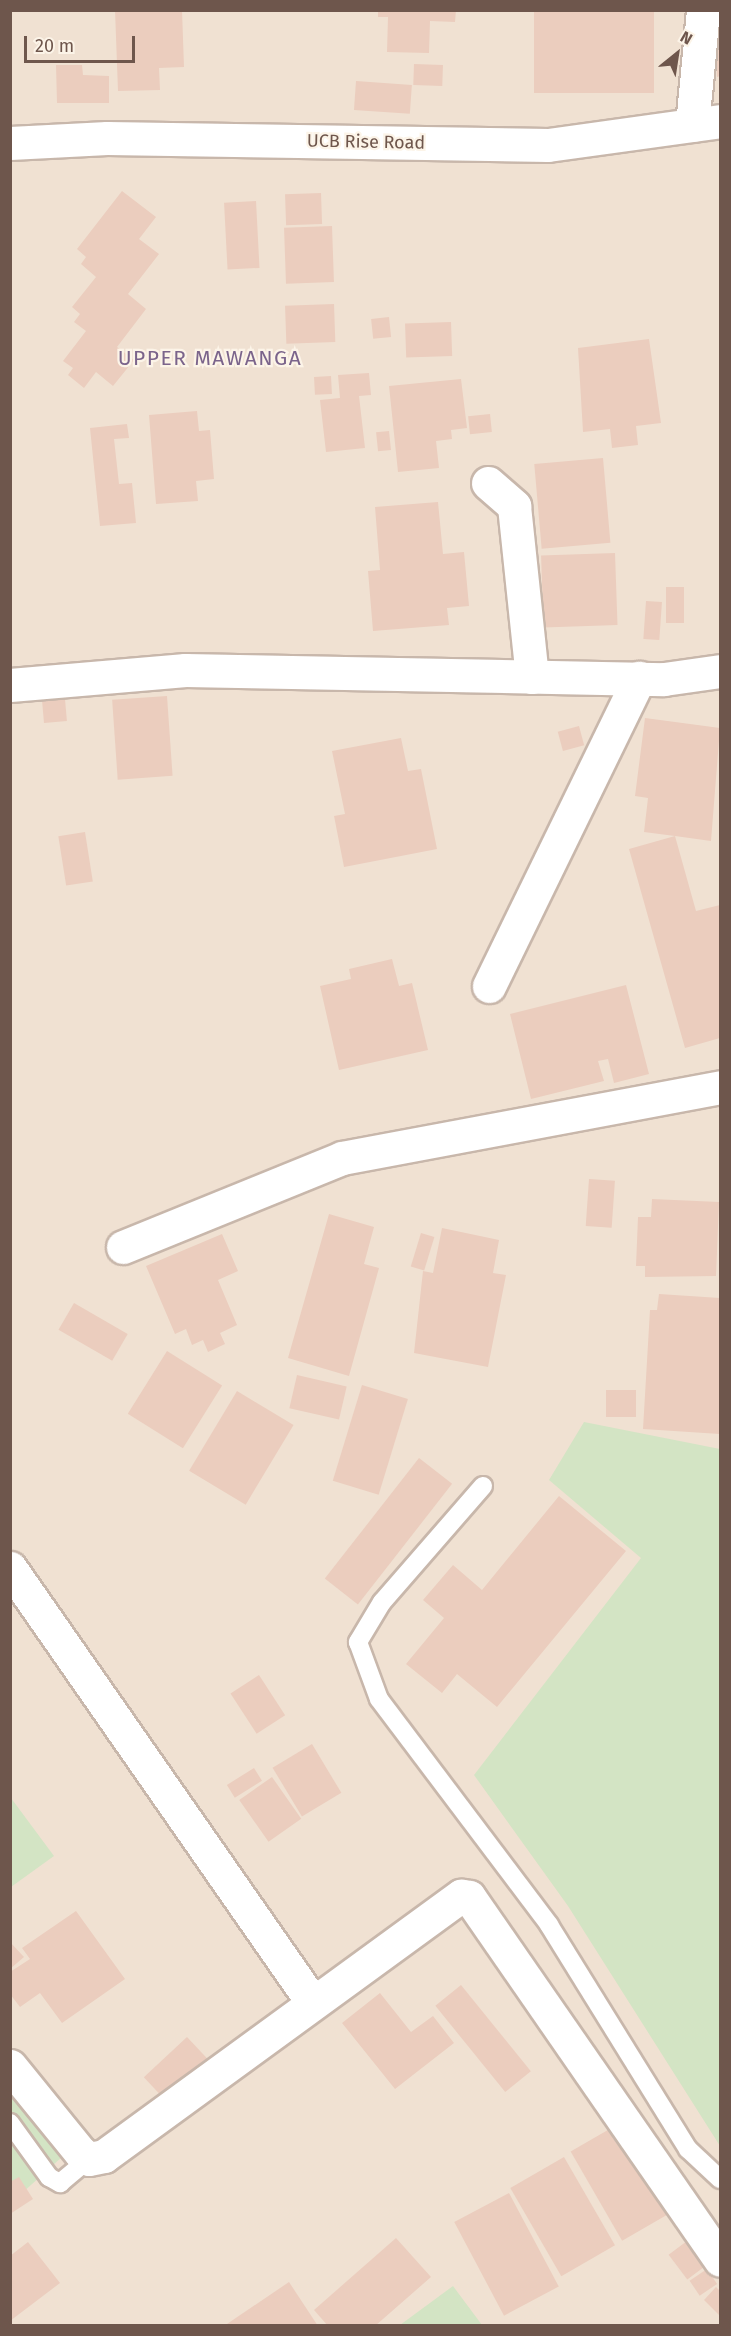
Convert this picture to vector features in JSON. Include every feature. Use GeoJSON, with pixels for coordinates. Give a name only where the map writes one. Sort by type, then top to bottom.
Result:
{"type":"FeatureCollection","features":[{"type":"Feature","properties":{"kind":"street"},"geometry":{"type":"LineString","coordinates":[[703,10],[706,123]]}},
{"type":"Feature","properties":{"kind":"street","name":"UCB Rise Road"},"geometry":{"type":"LineString","coordinates":[[10,143],[107,138],[548,145],[706,123]]}},
{"type":"Feature","properties":{"kind":"street"},"geometry":{"type":"LineString","coordinates":[[488,483],[514,506],[532,677]]}},
{"type":"Feature","properties":{"kind":"street"},"geometry":{"type":"LineString","coordinates":[[10,685],[184,670],[639,678],[720,671]]}},
{"type":"Feature","properties":{"kind":"street"},"geometry":{"type":"LineString","coordinates":[[489,986],[639,678]]}},
{"type":"Feature","properties":{"kind":"street"},"geometry":{"type":"LineString","coordinates":[[123,1247],[342,1158],[720,1088]]}},
{"type":"Feature","properties":{"kind":"street"},"geometry":{"type":"LineString","coordinates":[[10,1568],[313,2003]]}},
{"type":"Feature","properties":{"kind":"street"},"geometry":{"type":"LineString","coordinates":[[10,2066],[89,2159],[104,2156],[461,1896],[469,1897],[720,2260]]}},
{"type":"Feature","properties":{"kind":"lane"},"geometry":{"type":"LineString","coordinates":[[483,1486],[382,1602],[358,1642],[379,1699],[549,1925],[688,2149],[720,2180]]}},
{"type":"Feature","properties":{"kind":"lane"},"geometry":{"type":"LineString","coordinates":[[10,2122],[49,2177],[60,2183],[89,2159]]}},
{"type":"Feature","properties":{"kind":"shaded area"},"geometry":{"type":"Polygon","coordinates":[[[11,11],[720,11],[720,2325],[11,2325],[11,11]]]}},
{"type":"Feature","properties":{"kind":"green space"},"geometry":{"type":"Polygon","coordinates":[[[584,1422],[720,1449],[720,2146],[568,1906],[474,1775],[641,1558],[549,1480],[584,1422]]]}},
{"type":"Feature","properties":{"kind":"green space"},"geometry":{"type":"Polygon","coordinates":[[[11,1798],[54,1856],[10,1887],[11,1798]]]}},
{"type":"Feature","properties":{"kind":"green space"},"geometry":{"type":"Polygon","coordinates":[[[10,2089],[62,2157],[11,2203],[10,2203],[10,2089]]]}},
{"type":"Feature","properties":{"kind":"green space"},"geometry":{"type":"Polygon","coordinates":[[[453,2286],[482,2325],[400,2325],[453,2286]]]}},
{"type":"Feature","properties":{"kind":"building"},"geometry":{"type":"Polygon","coordinates":[[[115,10],[182,10],[184,67],[159,68],[160,90],[118,91],[115,10]]]}},
{"type":"Feature","properties":{"kind":"building"},"geometry":{"type":"Polygon","coordinates":[[[378,10],[456,10],[455,22],[430,21],[429,53],[387,52],[388,17],[378,17],[378,10]]]}},
{"type":"Feature","properties":{"kind":"building"},"geometry":{"type":"Polygon","coordinates":[[[534,10],[654,10],[654,93],[534,93],[534,10]]]}},
{"type":"Feature","properties":{"kind":"building"},"geometry":{"type":"Polygon","coordinates":[[[716,47],[720,47],[720,76],[717,77],[716,47]]]}},
{"type":"Feature","properties":{"kind":"building"},"geometry":{"type":"Polygon","coordinates":[[[414,64],[443,65],[442,86],[413,85],[414,64]]]}},
{"type":"Feature","properties":{"kind":"building"},"geometry":{"type":"Polygon","coordinates":[[[56,65],[82,65],[83,75],[109,76],[109,103],[57,103],[56,65]]]}},
{"type":"Feature","properties":{"kind":"building"},"geometry":{"type":"Polygon","coordinates":[[[356,81],[412,85],[410,114],[354,110],[356,81]]]}},
{"type":"Feature","properties":{"kind":"building"},"geometry":{"type":"Polygon","coordinates":[[[122,191],[156,217],[139,239],[159,254],[128,294],[146,309],[117,347],[134,360],[113,386],[96,372],[84,388],[68,375],[73,368],[63,361],[86,331],[74,322],[80,314],[72,307],[96,277],[81,264],[86,257],[77,249],[122,191]]]}},
{"type":"Feature","properties":{"kind":"building"},"geometry":{"type":"Polygon","coordinates":[[[321,193],[322,224],[286,225],[285,194],[321,193]]]}},
{"type":"Feature","properties":{"kind":"building"},"geometry":{"type":"Polygon","coordinates":[[[256,201],[260,268],[228,270],[224,203],[256,201]]]}},
{"type":"Feature","properties":{"kind":"building"},"geometry":{"type":"Polygon","coordinates":[[[332,226],[334,282],[286,284],[284,228],[332,226]]]}},
{"type":"Feature","properties":{"kind":"building"},"geometry":{"type":"Polygon","coordinates":[[[334,304],[335,342],[286,344],[285,306],[334,304]]]}},
{"type":"Feature","properties":{"kind":"building"},"geometry":{"type":"Polygon","coordinates":[[[389,317],[391,337],[373,339],[371,319],[389,317]]]}},
{"type":"Feature","properties":{"kind":"building"},"geometry":{"type":"Polygon","coordinates":[[[451,322],[452,356],[406,358],[405,324],[451,322]]]}},
{"type":"Feature","properties":{"kind":"building"},"geometry":{"type":"Polygon","coordinates":[[[649,339],[661,423],[636,426],[638,445],[612,448],[610,429],[583,432],[578,348],[649,339]]]}},
{"type":"Feature","properties":{"kind":"building"},"geometry":{"type":"Polygon","coordinates":[[[369,373],[371,395],[359,396],[365,448],[326,452],[320,400],[340,398],[338,375],[369,373]]]}},
{"type":"Feature","properties":{"kind":"building"},"geometry":{"type":"Polygon","coordinates":[[[331,376],[332,394],[315,395],[314,377],[331,376]]]}},
{"type":"Feature","properties":{"kind":"building"},"geometry":{"type":"Polygon","coordinates":[[[461,379],[467,428],[451,430],[452,439],[436,441],[439,468],[398,472],[389,386],[461,379]]]}},
{"type":"Feature","properties":{"kind":"building"},"geometry":{"type":"Polygon","coordinates":[[[197,411],[199,431],[210,430],[214,479],[196,481],[198,501],[156,504],[149,415],[197,411]]]}},
{"type":"Feature","properties":{"kind":"building"},"geometry":{"type":"Polygon","coordinates":[[[490,414],[492,432],[470,434],[468,416],[490,414]]]}},
{"type":"Feature","properties":{"kind":"building"},"geometry":{"type":"Polygon","coordinates":[[[127,424],[129,438],[114,439],[119,484],[132,483],[136,523],[100,526],[90,428],[127,424]]]}},
{"type":"Feature","properties":{"kind":"building"},"geometry":{"type":"Polygon","coordinates":[[[389,431],[391,450],[378,451],[376,432],[389,431]]]}},
{"type":"Feature","properties":{"kind":"building"},"geometry":{"type":"Polygon","coordinates":[[[603,458],[610,543],[542,549],[534,464],[603,458]]]}},
{"type":"Feature","properties":{"kind":"building"},"geometry":{"type":"Polygon","coordinates":[[[438,502],[443,554],[464,552],[469,606],[447,608],[449,625],[373,631],[368,571],[380,570],[375,507],[438,502]]]}},
{"type":"Feature","properties":{"kind":"building"},"geometry":{"type":"Polygon","coordinates":[[[615,553],[618,625],[544,628],[541,556],[615,553]]]}},
{"type":"Feature","properties":{"kind":"building"},"geometry":{"type":"Polygon","coordinates":[[[666,587],[684,587],[684,623],[666,623],[666,587]]]}},
{"type":"Feature","properties":{"kind":"building"},"geometry":{"type":"Polygon","coordinates":[[[646,601],[662,602],[659,640],[643,639],[646,601]]]}},
{"type":"Feature","properties":{"kind":"building"},"geometry":{"type":"Polygon","coordinates":[[[167,696],[173,776],[118,780],[112,700],[167,696]]]}},
{"type":"Feature","properties":{"kind":"building"},"geometry":{"type":"Polygon","coordinates":[[[65,699],[67,721],[44,723],[42,701],[65,699]]]}},
{"type":"Feature","properties":{"kind":"building"},"geometry":{"type":"Polygon","coordinates":[[[645,718],[720,728],[711,841],[644,832],[648,798],[635,796],[645,718]]]}},
{"type":"Feature","properties":{"kind":"building"},"geometry":{"type":"Polygon","coordinates":[[[579,726],[584,745],[563,751],[558,732],[579,726]]]}},
{"type":"Feature","properties":{"kind":"building"},"geometry":{"type":"Polygon","coordinates":[[[401,738],[408,771],[421,769],[437,849],[344,867],[334,816],[345,814],[332,751],[401,738]]]}},
{"type":"Feature","properties":{"kind":"building"},"geometry":{"type":"Polygon","coordinates":[[[85,832],[93,881],[66,886],[58,836],[85,832]]]}},
{"type":"Feature","properties":{"kind":"building"},"geometry":{"type":"Polygon","coordinates":[[[675,836],[696,911],[720,905],[720,1038],[685,1048],[629,849],[675,836]]]}},
{"type":"Feature","properties":{"kind":"building"},"geometry":{"type":"Polygon","coordinates":[[[392,959],[399,986],[412,983],[428,1050],[339,1070],[320,986],[351,979],[349,969],[392,959]]]}},
{"type":"Feature","properties":{"kind":"building"},"geometry":{"type":"Polygon","coordinates":[[[626,985],[649,1074],[614,1083],[608,1059],[598,1061],[604,1081],[531,1099],[510,1014],[626,985]]]}},
{"type":"Feature","properties":{"kind":"building"},"geometry":{"type":"Polygon","coordinates":[[[589,1179],[615,1181],[612,1228],[586,1226],[589,1179]]]}},
{"type":"Feature","properties":{"kind":"building"},"geometry":{"type":"Polygon","coordinates":[[[652,1199],[719,1202],[716,1276],[645,1277],[645,1266],[636,1266],[638,1217],[651,1217],[652,1199]]]}},
{"type":"Feature","properties":{"kind":"building"},"geometry":{"type":"Polygon","coordinates":[[[329,1214],[374,1227],[364,1264],[379,1268],[349,1376],[288,1358],[329,1214]]]}},
{"type":"Feature","properties":{"kind":"building"},"geometry":{"type":"Polygon","coordinates":[[[442,1228],[499,1240],[493,1273],[506,1275],[488,1367],[414,1353],[423,1271],[433,1273],[442,1228]]]}},
{"type":"Feature","properties":{"kind":"building"},"geometry":{"type":"Polygon","coordinates":[[[421,1233],[434,1237],[424,1271],[411,1266],[421,1233]]]}},
{"type":"Feature","properties":{"kind":"building"},"geometry":{"type":"Polygon","coordinates":[[[222,1234],[238,1271],[218,1280],[237,1325],[220,1333],[225,1344],[208,1352],[203,1340],[192,1345],[186,1329],[175,1334],[146,1266],[222,1234]]]}},
{"type":"Feature","properties":{"kind":"building"},"geometry":{"type":"Polygon","coordinates":[[[659,1294],[720,1298],[720,1434],[643,1429],[650,1310],[657,1310],[659,1294]]]}},
{"type":"Feature","properties":{"kind":"building"},"geometry":{"type":"Polygon","coordinates":[[[74,1303],[128,1334],[112,1361],[58,1330],[74,1303]]]}},
{"type":"Feature","properties":{"kind":"building"},"geometry":{"type":"Polygon","coordinates":[[[167,1351],[222,1385],[183,1448],[128,1414],[167,1351]]]}},
{"type":"Feature","properties":{"kind":"building"},"geometry":{"type":"Polygon","coordinates":[[[297,1375],[347,1386],[339,1420],[289,1408],[297,1375]]]}},
{"type":"Feature","properties":{"kind":"building"},"geometry":{"type":"Polygon","coordinates":[[[362,1385],[408,1399],[379,1495],[333,1481],[362,1385]]]}},
{"type":"Feature","properties":{"kind":"building"},"geometry":{"type":"Polygon","coordinates":[[[606,1390],[636,1390],[636,1417],[606,1417],[606,1390]]]}},
{"type":"Feature","properties":{"kind":"building"},"geometry":{"type":"Polygon","coordinates":[[[237,1391],[294,1425],[246,1505],[189,1471],[237,1391]]]}},
{"type":"Feature","properties":{"kind":"building"},"geometry":{"type":"Polygon","coordinates":[[[419,1458],[452,1484],[358,1604],[325,1579],[419,1458]]]}},
{"type":"Feature","properties":{"kind":"building"},"geometry":{"type":"Polygon","coordinates":[[[559,1496],[626,1551],[497,1707],[457,1674],[442,1693],[406,1664],[444,1618],[423,1600],[453,1565],[482,1590],[559,1496]]]}},
{"type":"Feature","properties":{"kind":"building"},"geometry":{"type":"Polygon","coordinates":[[[259,1675],[285,1715],[257,1734],[230,1694],[259,1675]]]}},
{"type":"Feature","properties":{"kind":"building"},"geometry":{"type":"Polygon","coordinates":[[[312,1744],[341,1793],[302,1817],[273,1768],[312,1744]]]}},
{"type":"Feature","properties":{"kind":"building"},"geometry":{"type":"Polygon","coordinates":[[[254,1768],[262,1781],[235,1798],[227,1785],[254,1768]]]}},
{"type":"Feature","properties":{"kind":"building"},"geometry":{"type":"Polygon","coordinates":[[[272,1777],[301,1819],[268,1842],[239,1800],[272,1777]]]}},
{"type":"Feature","properties":{"kind":"building"},"geometry":{"type":"Polygon","coordinates":[[[76,1911],[125,1979],[62,2023],[40,1993],[20,2007],[10,1994],[10,1972],[30,1959],[22,1948],[76,1911]]]}},
{"type":"Feature","properties":{"kind":"building"},"geometry":{"type":"Polygon","coordinates":[[[10,1942],[24,1957],[10,1969],[10,1942]]]}},
{"type":"Feature","properties":{"kind":"building"},"geometry":{"type":"Polygon","coordinates":[[[461,1985],[531,2071],[505,2092],[435,2006],[461,1985]]]}},
{"type":"Feature","properties":{"kind":"building"},"geometry":{"type":"Polygon","coordinates":[[[380,1993],[411,2032],[433,2016],[454,2043],[395,2089],[342,2023],[380,1993]]]}},
{"type":"Feature","properties":{"kind":"building"},"geometry":{"type":"Polygon","coordinates":[[[187,2037],[210,2062],[167,2102],[144,2077],[187,2037]]]}},
{"type":"Feature","properties":{"kind":"building"},"geometry":{"type":"Polygon","coordinates":[[[620,2123],[671,2212],[622,2241],[571,2152],[620,2123]]]}},
{"type":"Feature","properties":{"kind":"building"},"geometry":{"type":"Polygon","coordinates":[[[564,2157],[615,2245],[561,2276],[510,2188],[564,2157]]]}},
{"type":"Feature","properties":{"kind":"building"},"geometry":{"type":"Polygon","coordinates":[[[19,2177],[33,2199],[10,2214],[10,2182],[19,2177]]]}},
{"type":"Feature","properties":{"kind":"building"},"geometry":{"type":"Polygon","coordinates":[[[509,2193],[559,2287],[504,2316],[454,2222],[509,2193]]]}},
{"type":"Feature","properties":{"kind":"building"},"geometry":{"type":"Polygon","coordinates":[[[396,2238],[431,2277],[375,2326],[328,2326],[314,2310],[396,2238]]]}},
{"type":"Feature","properties":{"kind":"building"},"geometry":{"type":"Polygon","coordinates":[[[687,2241],[706,2266],[687,2280],[669,2255],[687,2241]]]}},
{"type":"Feature","properties":{"kind":"building"},"geometry":{"type":"Polygon","coordinates":[[[28,2242],[60,2283],[10,2321],[10,2256],[28,2242]]]}},
{"type":"Feature","properties":{"kind":"building"},"geometry":{"type":"Polygon","coordinates":[[[707,2269],[717,2284],[700,2296],[690,2281],[707,2269]]]}},
{"type":"Feature","properties":{"kind":"building"},"geometry":{"type":"Polygon","coordinates":[[[289,2282],[318,2326],[224,2326],[289,2282]]]}},
{"type":"Feature","properties":{"kind":"building"},"geometry":{"type":"Polygon","coordinates":[[[716,2287],[720,2291],[720,2316],[704,2300],[716,2287]]]}},
{"type":"Feature","properties":{"kind":"district","name":"UPPER MAWANGA"},"geometry":{"type":"Point","coordinates":[210,358]}}]}
